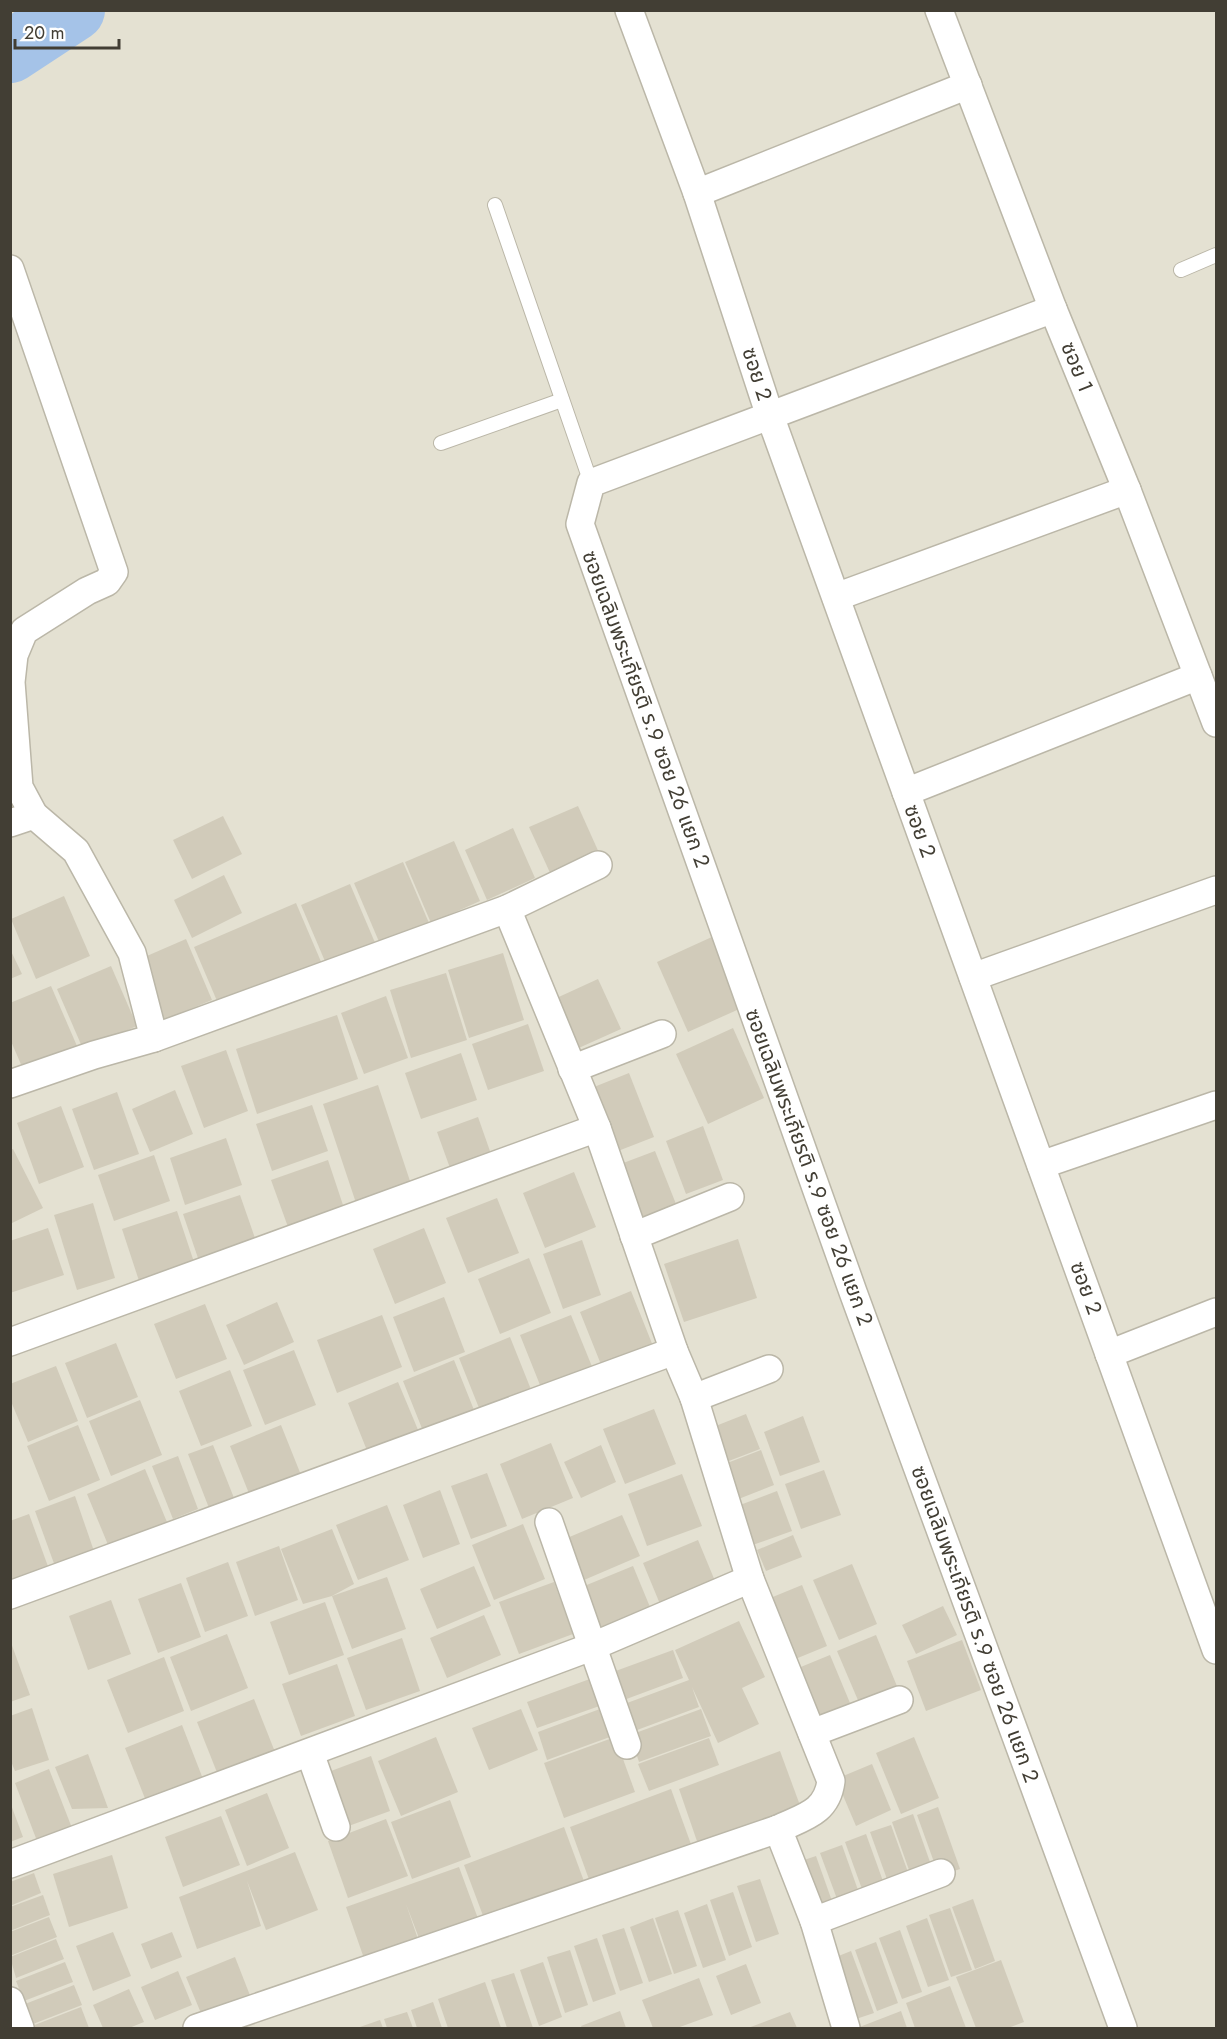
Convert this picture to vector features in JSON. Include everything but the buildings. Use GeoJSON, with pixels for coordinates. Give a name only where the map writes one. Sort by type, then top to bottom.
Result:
{"type":"FeatureCollection","features":[{"type":"Feature","properties":{"kind":"street","name":"ซอย 2"},"geometry":{"type":"LineString","coordinates":[[629,10],[697,193],[770,413],[906,792],[1109,1354],[1214,1634]]}},
{"type":"Feature","properties":{"kind":"street","name":"ซอย 1"},"geometry":{"type":"LineString","coordinates":[[939,10],[1053,309],[1127,490],[1216,723]]}},
{"type":"Feature","properties":{"kind":"street"},"geometry":{"type":"LineString","coordinates":[[697,193],[968,85]]}},
{"type":"Feature","properties":{"kind":"street"},"geometry":{"type":"LineString","coordinates":[[10,269],[114,572],[107,582],[87,591],[24,631],[12,655],[11,682],[22,819],[76,851],[132,953],[154,1038]]}},
{"type":"Feature","properties":{"kind":"street"},"geometry":{"type":"LineString","coordinates":[[591,483],[770,413],[1053,309]]}},
{"type":"Feature","properties":{"kind":"street","name":"ซอยเฉลิมพระเกียรติ ร.9 ซอย 26 แยก 2"},"geometry":{"type":"LineString","coordinates":[[591,483],[580,524],[853,1292],[1123,2028]]}},
{"type":"Feature","properties":{"kind":"street"},"geometry":{"type":"LineString","coordinates":[[836,597],[1127,490]]}},
{"type":"Feature","properties":{"kind":"street"},"geometry":{"type":"LineString","coordinates":[[906,792],[1198,676]]}},
{"type":"Feature","properties":{"kind":"street"},"geometry":{"type":"LineString","coordinates":[[10,1084],[94,1055],[154,1038],[507,909],[598,865]]}},
{"type":"Feature","properties":{"kind":"street"},"geometry":{"type":"LineString","coordinates":[[973,977],[1216,890]]}},
{"type":"Feature","properties":{"kind":"street"},"geometry":{"type":"LineString","coordinates":[[197,2028],[778,1829],[818,1810],[829,1796],[831,1781],[750,1579],[694,1398],[674,1352],[597,1128],[507,909]]}},
{"type":"Feature","properties":{"kind":"street"},"geometry":{"type":"LineString","coordinates":[[572,1069],[662,1034]]}},
{"type":"Feature","properties":{"kind":"street"},"geometry":{"type":"LineString","coordinates":[[1041,1165],[1216,1105]]}},
{"type":"Feature","properties":{"kind":"street"},"geometry":{"type":"LineString","coordinates":[[10,1342],[597,1128]]}},
{"type":"Feature","properties":{"kind":"street"},"geometry":{"type":"LineString","coordinates":[[634,1236],[730,1197]]}},
{"type":"Feature","properties":{"kind":"street"},"geometry":{"type":"LineString","coordinates":[[1109,1354],[1216,1312]]}},
{"type":"Feature","properties":{"kind":"street"},"geometry":{"type":"LineString","coordinates":[[10,1595],[674,1352]]}},
{"type":"Feature","properties":{"kind":"street"},"geometry":{"type":"LineString","coordinates":[[694,1398],[769,1369]]}},
{"type":"Feature","properties":{"kind":"street"},"geometry":{"type":"LineString","coordinates":[[549,1522],[627,1745]]}},
{"type":"Feature","properties":{"kind":"street"},"geometry":{"type":"LineString","coordinates":[[10,1864],[591,1647],[750,1579]]}},
{"type":"Feature","properties":{"kind":"street"},"geometry":{"type":"LineString","coordinates":[[812,1733],[899,1700]]}},
{"type":"Feature","properties":{"kind":"street"},"geometry":{"type":"LineString","coordinates":[[310,1753],[336,1827]]}},
{"type":"Feature","properties":{"kind":"street"},"geometry":{"type":"LineString","coordinates":[[778,1829],[814,1922],[846,2028]]}},
{"type":"Feature","properties":{"kind":"street"},"geometry":{"type":"LineString","coordinates":[[814,1922],[941,1873]]}},
{"type":"Feature","properties":{"kind":"street"},"geometry":{"type":"LineString","coordinates":[[10,2001],[20,2028]]}},
{"type":"Feature","properties":{"kind":"lane"},"geometry":{"type":"LineString","coordinates":[[495,205],[591,483]]}},
{"type":"Feature","properties":{"kind":"lane"},"geometry":{"type":"LineString","coordinates":[[1181,270],[1216,255]]}},
{"type":"Feature","properties":{"kind":"lane"},"geometry":{"type":"LineString","coordinates":[[441,443],[562,399]]}},
{"type":"Feature","properties":{"kind":"shaded area"},"geometry":{"type":"Polygon","coordinates":[[[11,11],[1216,11],[1216,2028],[11,2028],[11,11]]]}},
{"type":"Feature","properties":{"kind":"waterway"},"geometry":{"type":"LineString","coordinates":[[10,52],[74,10]]}}]}
